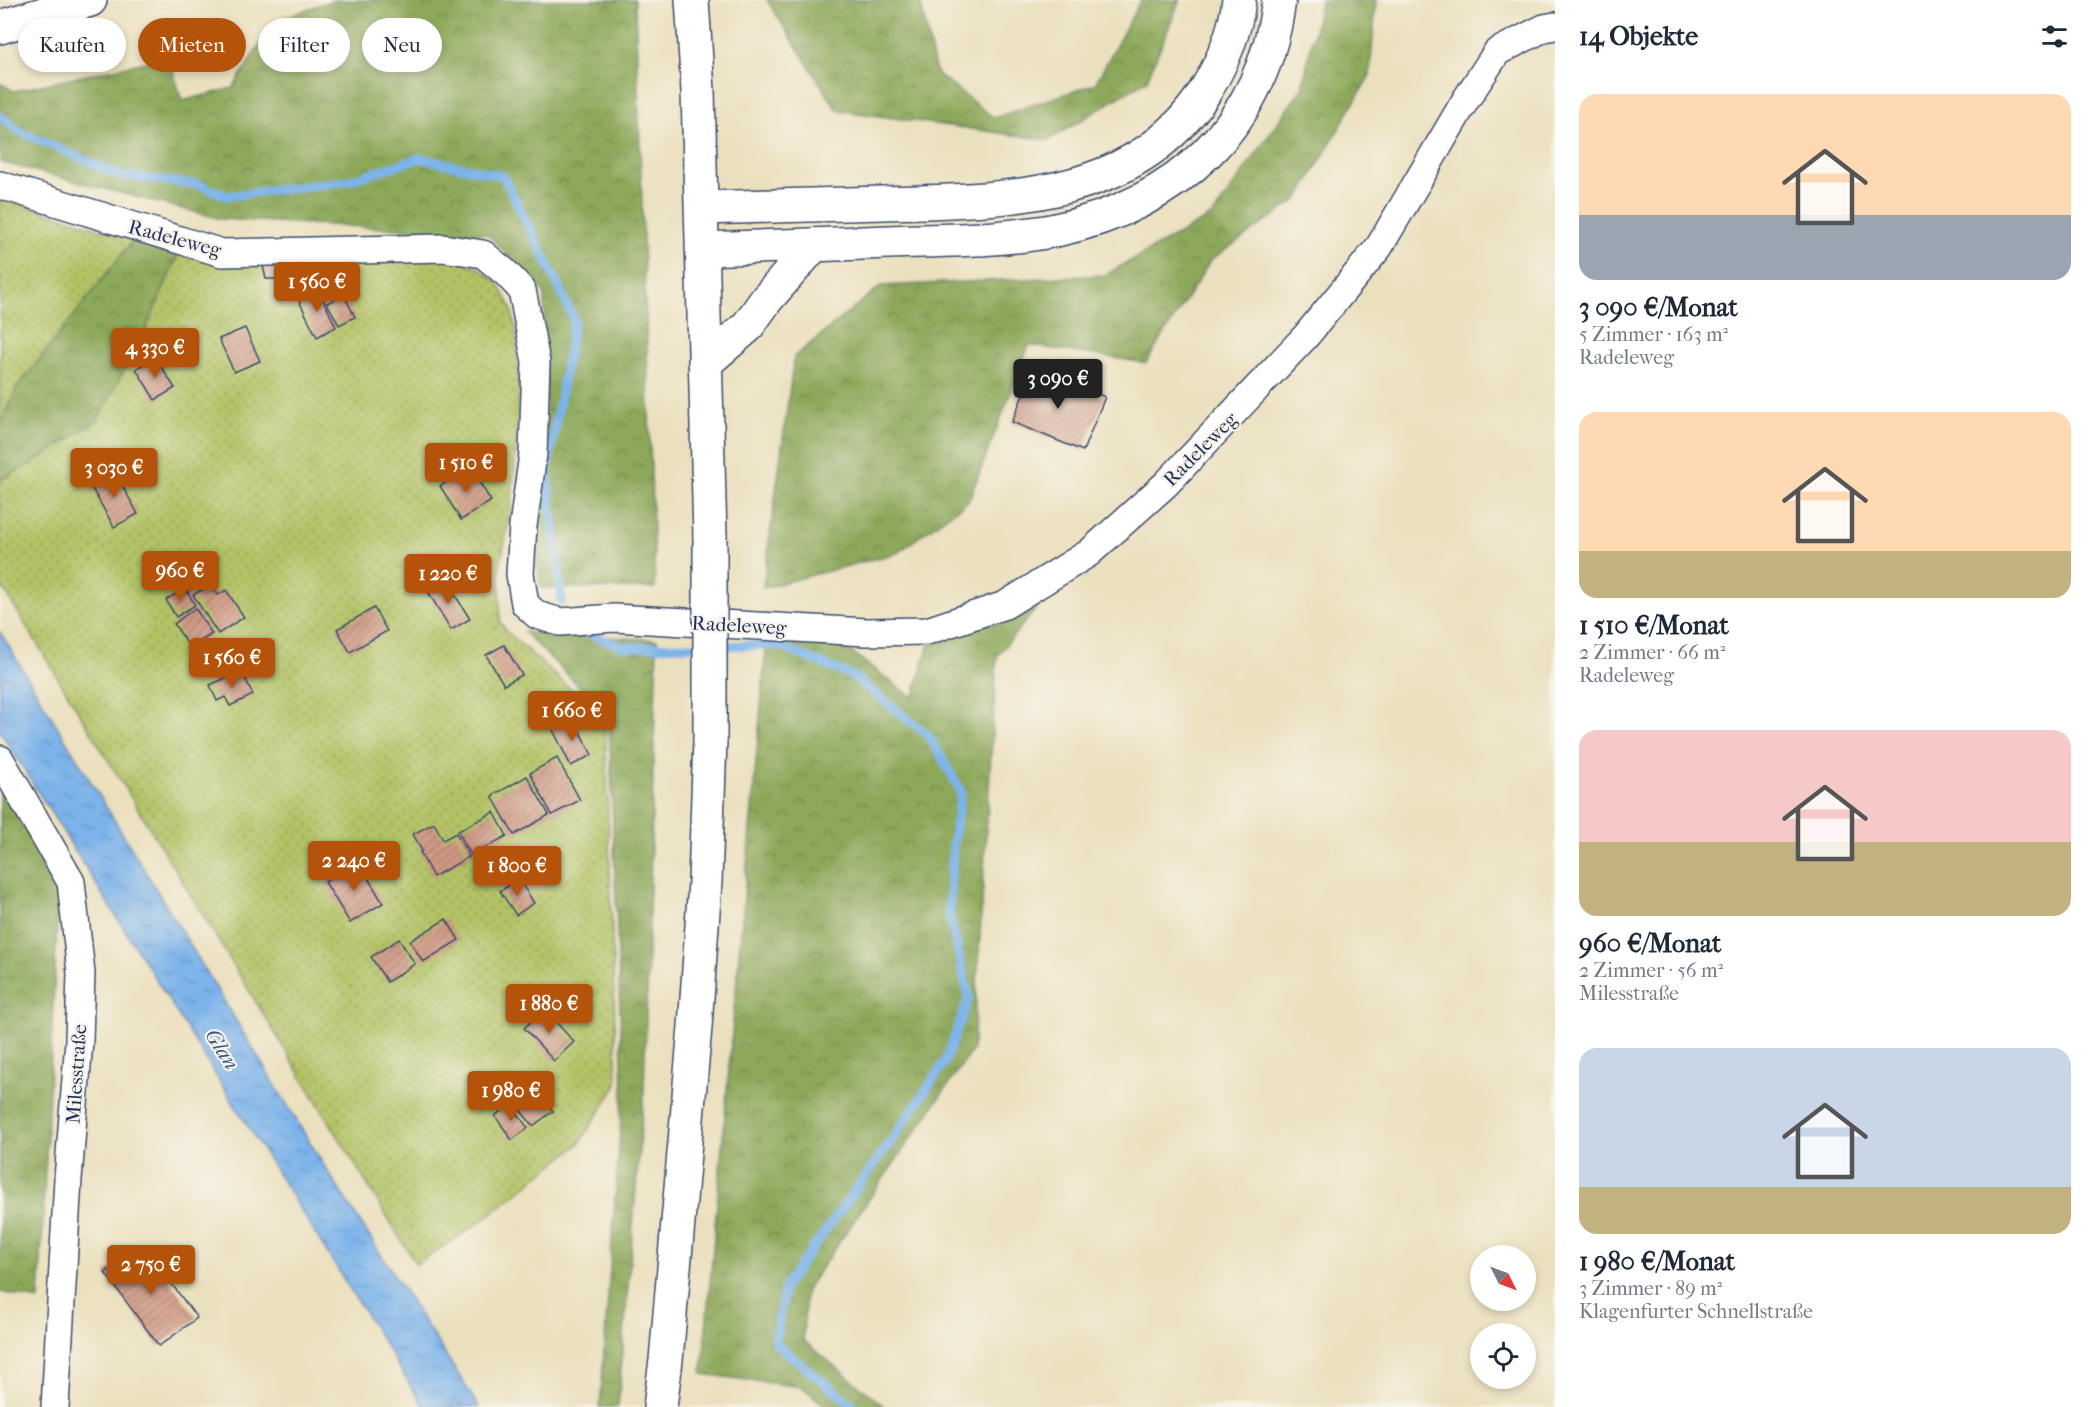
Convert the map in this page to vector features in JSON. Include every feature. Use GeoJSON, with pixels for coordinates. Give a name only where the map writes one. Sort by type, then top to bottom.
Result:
{"type":"FeatureCollection","features":[{"type":"Feature","properties":{"kind":"highway"},"geometry":{"type":"LineString","coordinates":[[0,27],[90,0]]}},
{"type":"Feature","properties":{"kind":"highway"},"geometry":{"type":"LineString","coordinates":[[660,1407],[695,1027],[705,882],[710,740],[710,537],[703,249],[698,91],[692,0]]}},
{"type":"Feature","properties":{"kind":"highway"},"geometry":{"type":"LineString","coordinates":[[702,208],[960,201],[1043,192],[1103,176],[1129,164],[1154,147],[1198,102],[1217,71],[1228,45],[1239,0]]}},
{"type":"Feature","properties":{"kind":"highway"},"geometry":{"type":"LineString","coordinates":[[703,249],[966,239],[1054,230],[1094,220],[1128,207],[1155,194],[1190,168],[1231,127],[1267,58],[1279,0]]}},
{"type":"Feature","properties":{"kind":"highway"},"geometry":{"type":"LineString","coordinates":[[705,363],[747,327],[766,300],[814,245]]}},
{"type":"Feature","properties":{"kind":"street","name":"Radeleweg"},"geometry":{"type":"LineString","coordinates":[[0,185],[222,254],[443,248],[483,254],[522,290],[536,362],[533,454],[523,526],[520,574],[525,604],[537,615],[560,622],[614,618],[866,632],[927,632],[1005,605],[1089,553],[1166,484],[1306,336],[1379,247],[1465,101],[1497,52],[1544,28],[1555,26]]}},
{"type":"Feature","properties":{"kind":"street","name":"Milesstraße"},"geometry":{"type":"LineString","coordinates":[[0,759],[71,882],[81,973],[79,1041],[68,1179],[55,1407]]}},
{"type":"Feature","properties":{"kind":"green space"},"geometry":{"type":"Polygon","coordinates":[[[334,0],[635,0],[655,588],[541,588],[532,540],[547,472],[544,292],[487,234],[222,219],[0,162],[0,83],[14,91],[101,72],[126,72],[126,66],[138,64],[138,72],[173,72],[182,101],[233,88],[243,72],[246,72],[246,67],[258,47],[258,72],[350,72],[350,18],[283,18],[334,0]]]}},
{"type":"Feature","properties":{"kind":"green space"},"geometry":{"type":"Polygon","coordinates":[[[767,0],[920,0],[936,73],[994,118],[1095,84],[1141,0],[1180,0],[1147,80],[1049,140],[837,110],[767,0]]]}},
{"type":"Feature","properties":{"kind":"green space"},"geometry":{"type":"Polygon","coordinates":[[[1321,0],[1376,0],[1370,75],[1298,199],[1211,260],[1146,363],[1029,345],[969,500],[897,553],[763,588],[794,357],[881,286],[1105,275],[1213,215],[1302,88],[1321,0]]]}},
{"type":"Feature","properties":{"kind":"green space"},"geometry":{"type":"Polygon","coordinates":[[[0,198],[134,239],[17,389],[0,425],[0,198]]]}},
{"type":"Feature","properties":{"kind":"green space"},"geometry":{"type":"Polygon","coordinates":[[[134,239],[179,252],[147,327],[97,421],[31,464],[0,480],[0,425],[16,389],[134,239]]]}},
{"type":"Feature","properties":{"kind":"green space"},"geometry":{"type":"Polygon","coordinates":[[[179,252],[452,258],[477,267],[498,283],[511,307],[516,330],[519,383],[511,510],[500,565],[500,622],[507,632],[605,720],[617,1085],[579,1144],[479,1223],[416,1264],[0,583],[0,480],[31,464],[147,327],[179,252]]]}},
{"type":"Feature","properties":{"kind":"green space"},"geometry":{"type":"Polygon","coordinates":[[[1039,605],[997,656],[973,1049],[806,1290],[803,1340],[885,1407],[827,1407],[802,1387],[702,1374],[767,638],[833,638],[913,698],[929,644],[1039,605]]]}},
{"type":"Feature","properties":{"kind":"green space"},"geometry":{"type":"Polygon","coordinates":[[[524,632],[657,640],[644,1091],[618,1407],[600,1407],[623,1090],[609,716],[524,632]]]}},
{"type":"Feature","properties":{"kind":"green space"},"geometry":{"type":"Polygon","coordinates":[[[0,787],[59,883],[39,1300],[0,1292],[0,787]]]}},
{"type":"Feature","properties":{"kind":"water","name":"Glan"},"geometry":{"type":"Polygon","coordinates":[[[0,632],[326,1169],[479,1407],[424,1407],[0,731],[0,632]]]}},
{"type":"Feature","properties":{"kind":"building"},"geometry":{"type":"Polygon","coordinates":[[[263,266],[298,266],[297,279],[266,279],[263,266]]]}},
{"type":"Feature","properties":{"kind":"building"},"geometry":{"type":"Polygon","coordinates":[[[318,289],[336,327],[317,337],[298,299],[318,289]]]}},
{"type":"Feature","properties":{"kind":"building"},"geometry":{"type":"Polygon","coordinates":[[[344,295],[355,317],[339,325],[327,303],[344,295]]]}},
{"type":"Feature","properties":{"kind":"building"},"geometry":{"type":"Polygon","coordinates":[[[245,328],[260,361],[234,372],[219,339],[245,328]]]}},
{"type":"Feature","properties":{"kind":"building"},"geometry":{"type":"Polygon","coordinates":[[[155,357],[175,388],[155,400],[136,369],[155,357]]]}},
{"type":"Feature","properties":{"kind":"building"},"geometry":{"type":"Polygon","coordinates":[[[1034,368],[1105,397],[1083,451],[1012,422],[1034,368]]]}},
{"type":"Feature","properties":{"kind":"building"},"geometry":{"type":"Polygon","coordinates":[[[470,467],[491,501],[461,520],[440,486],[470,467]]]}},
{"type":"Feature","properties":{"kind":"building"},"geometry":{"type":"Polygon","coordinates":[[[114,471],[138,514],[114,527],[90,485],[114,471]]]}},
{"type":"Feature","properties":{"kind":"building"},"geometry":{"type":"Polygon","coordinates":[[[445,579],[470,619],[451,630],[427,590],[445,579]]]}},
{"type":"Feature","properties":{"kind":"building"},"geometry":{"type":"Polygon","coordinates":[[[211,584],[218,595],[226,590],[244,617],[218,634],[193,595],[211,584]]]}},
{"type":"Feature","properties":{"kind":"building"},"geometry":{"type":"Polygon","coordinates":[[[185,588],[195,605],[176,617],[166,600],[185,588]]]}},
{"type":"Feature","properties":{"kind":"building"},"geometry":{"type":"Polygon","coordinates":[[[195,608],[212,634],[190,648],[174,624],[195,608]]]}},
{"type":"Feature","properties":{"kind":"building"},"geometry":{"type":"Polygon","coordinates":[[[374,608],[387,631],[350,652],[337,629],[374,608]]]}},
{"type":"Feature","properties":{"kind":"building"},"geometry":{"type":"Polygon","coordinates":[[[504,645],[522,675],[504,685],[486,655],[504,645]]]}},
{"type":"Feature","properties":{"kind":"building"},"geometry":{"type":"Polygon","coordinates":[[[242,671],[253,695],[230,706],[225,697],[217,701],[210,685],[242,671]]]}},
{"type":"Feature","properties":{"kind":"building"},"geometry":{"type":"Polygon","coordinates":[[[572,717],[592,755],[571,766],[552,728],[572,717]]]}},
{"type":"Feature","properties":{"kind":"building"},"geometry":{"type":"Polygon","coordinates":[[[557,758],[580,800],[552,815],[530,773],[557,758]]]}},
{"type":"Feature","properties":{"kind":"building"},"geometry":{"type":"Polygon","coordinates":[[[527,776],[549,815],[514,835],[492,796],[527,776]]]}},
{"type":"Feature","properties":{"kind":"building"},"geometry":{"type":"Polygon","coordinates":[[[494,812],[507,836],[471,855],[458,831],[494,812]]]}},
{"type":"Feature","properties":{"kind":"building"},"geometry":{"type":"Polygon","coordinates":[[[434,823],[443,840],[456,833],[469,857],[433,877],[413,834],[434,823]]]}},
{"type":"Feature","properties":{"kind":"building"},"geometry":{"type":"Polygon","coordinates":[[[358,861],[383,903],[350,923],[325,882],[358,861]]]}},
{"type":"Feature","properties":{"kind":"building"},"geometry":{"type":"Polygon","coordinates":[[[519,879],[534,903],[516,915],[500,891],[519,879]]]}},
{"type":"Feature","properties":{"kind":"building"},"geometry":{"type":"Polygon","coordinates":[[[446,919],[459,940],[423,962],[410,941],[446,919]]]}},
{"type":"Feature","properties":{"kind":"building"},"geometry":{"type":"Polygon","coordinates":[[[399,939],[415,964],[387,982],[371,957],[399,939]]]}},
{"type":"Feature","properties":{"kind":"building"},"geometry":{"type":"Polygon","coordinates":[[[545,1010],[574,1042],[554,1061],[524,1028],[545,1010]]]}},
{"type":"Feature","properties":{"kind":"building"},"geometry":{"type":"Polygon","coordinates":[[[537,1090],[553,1111],[533,1126],[517,1106],[537,1090]]]}},
{"type":"Feature","properties":{"kind":"building"},"geometry":{"type":"Polygon","coordinates":[[[510,1104],[528,1128],[512,1140],[495,1116],[510,1104]]]}},
{"type":"Feature","properties":{"kind":"building"},"geometry":{"type":"Polygon","coordinates":[[[143,1245],[197,1318],[159,1346],[105,1273],[143,1245]]]}},
{"type":"Feature","properties":{"kind":"waterway"},"geometry":{"type":"LineString","coordinates":[[0,116],[19,131],[119,175]]}},
{"type":"Feature","properties":{"kind":"waterway"},"geometry":{"type":"LineString","coordinates":[[127,176],[200,185],[226,196],[347,181],[420,158],[503,176],[574,320],[547,472],[562,601]]}},
{"type":"Feature","properties":{"kind":"waterway"},"geometry":{"type":"LineString","coordinates":[[578,630],[624,647],[777,645],[853,676],[929,736],[961,791],[953,844],[949,915],[969,997],[945,1062],[897,1133],[785,1286],[775,1343],[855,1407]]}}]}
